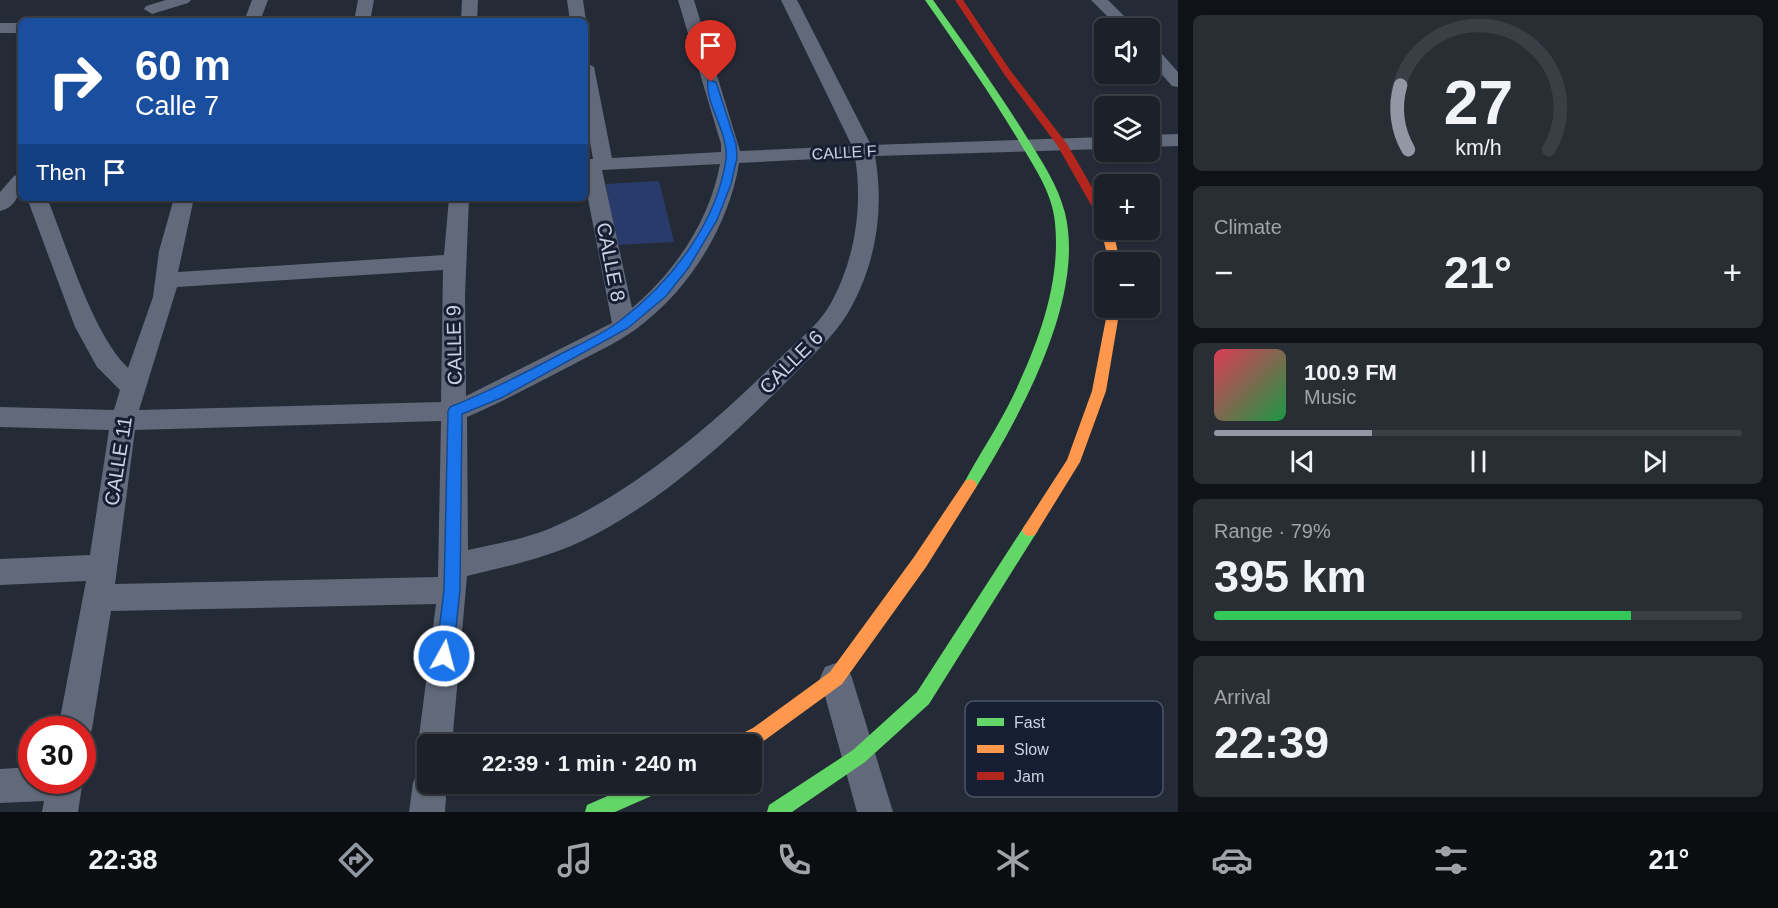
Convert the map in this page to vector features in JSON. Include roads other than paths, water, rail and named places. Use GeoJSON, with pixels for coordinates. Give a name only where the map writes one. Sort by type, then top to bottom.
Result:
{"type":"FeatureCollection","features":[{"type":"Feature","properties":{"kind":"street"},"geometry":{"type":"LineString","coordinates":[[151,10],[183,0]]}},
{"type":"Feature","properties":{"kind":"street"},"geometry":{"type":"LineString","coordinates":[[253,18],[260,0]]}},
{"type":"Feature","properties":{"kind":"street"},"geometry":{"type":"LineString","coordinates":[[363,18],[366,0]]}},
{"type":"Feature","properties":{"kind":"street"},"geometry":{"type":"LineString","coordinates":[[470,18],[471,0]]}},
{"type":"Feature","properties":{"kind":"street"},"geometry":{"type":"LineString","coordinates":[[575,0],[578,18]]}},
{"type":"Feature","properties":{"kind":"street"},"geometry":{"type":"LineString","coordinates":[[0,417],[123,420],[455,411],[497,394],[624,325],[662,293],[685,264],[706,231],[716,209],[731,158],[730,144],[686,0]]}},
{"type":"Feature","properties":{"kind":"street","name":"CALLE 6"},"geometry":{"type":"LineString","coordinates":[[98,598],[452,578],[568,534],[614,510],[672,469],[770,386],[819,336],[841,305],[855,275],[863,246],[869,209],[869,176],[864,151],[789,0]]}},
{"type":"Feature","properties":{"kind":"street"},"geometry":{"type":"LineString","coordinates":[[759,734],[836,678],[920,562],[992,451],[1037,358],[1053,310],[1060,269],[1061,222],[1047,179],[1001,102],[928,0]]}},
{"type":"Feature","properties":{"kind":"street"},"geometry":{"type":"LineString","coordinates":[[959,0],[1007,72],[1062,144],[1094,200]]}},
{"type":"Feature","properties":{"kind":"street"},"geometry":{"type":"LineString","coordinates":[[1099,0],[1118,18]]}},
{"type":"Feature","properties":{"kind":"street"},"geometry":{"type":"LineString","coordinates":[[0,28],[18,28]]}},
{"type":"Feature","properties":{"kind":"street"},"geometry":{"type":"LineString","coordinates":[[1160,62],[1178,82]]}},
{"type":"Feature","properties":{"kind":"street","name":"CALLE 8"},"geometry":{"type":"LineString","coordinates":[[588,103],[593,164],[624,325]]}},
{"type":"Feature","properties":{"kind":"street"},"geometry":{"type":"LineString","coordinates":[[1160,141],[1178,140]]}},
{"type":"Feature","properties":{"kind":"street","name":"CALLE F"},"geometry":{"type":"LineString","coordinates":[[593,164],[1094,143]]}},
{"type":"Feature","properties":{"kind":"street"},"geometry":{"type":"LineString","coordinates":[[38,201],[87,327],[105,361],[133,387]]}},
{"type":"Feature","properties":{"kind":"street","name":"CALLE 11"},"geometry":{"type":"LineString","coordinates":[[77,716],[103,567],[123,420],[168,280],[170,251],[183,201]]}},
{"type":"Feature","properties":{"kind":"street","name":"CALLE 9"},"geometry":{"type":"LineString","coordinates":[[436,734],[452,578],[455,411],[453,262],[459,201]]}},
{"type":"Feature","properties":{"kind":"street"},"geometry":{"type":"LineString","coordinates":[[168,280],[453,262]]}},
{"type":"Feature","properties":{"kind":"street"},"geometry":{"type":"LineString","coordinates":[[776,812],[859,756],[923,698],[1073,462],[1099,391],[1112,318]]}},
{"type":"Feature","properties":{"kind":"street"},"geometry":{"type":"LineString","coordinates":[[0,572],[103,567]]}},
{"type":"Feature","properties":{"kind":"street"},"geometry":{"type":"LineString","coordinates":[[836,678],[875,812]]}},
{"type":"Feature","properties":{"kind":"street"},"geometry":{"type":"LineString","coordinates":[[0,786],[18,787]]}},
{"type":"Feature","properties":{"kind":"street"},"geometry":{"type":"LineString","coordinates":[[427,812],[429,794]]}},
{"type":"Feature","properties":{"kind":"street"},"geometry":{"type":"LineString","coordinates":[[604,810],[636,794]]}}]}
